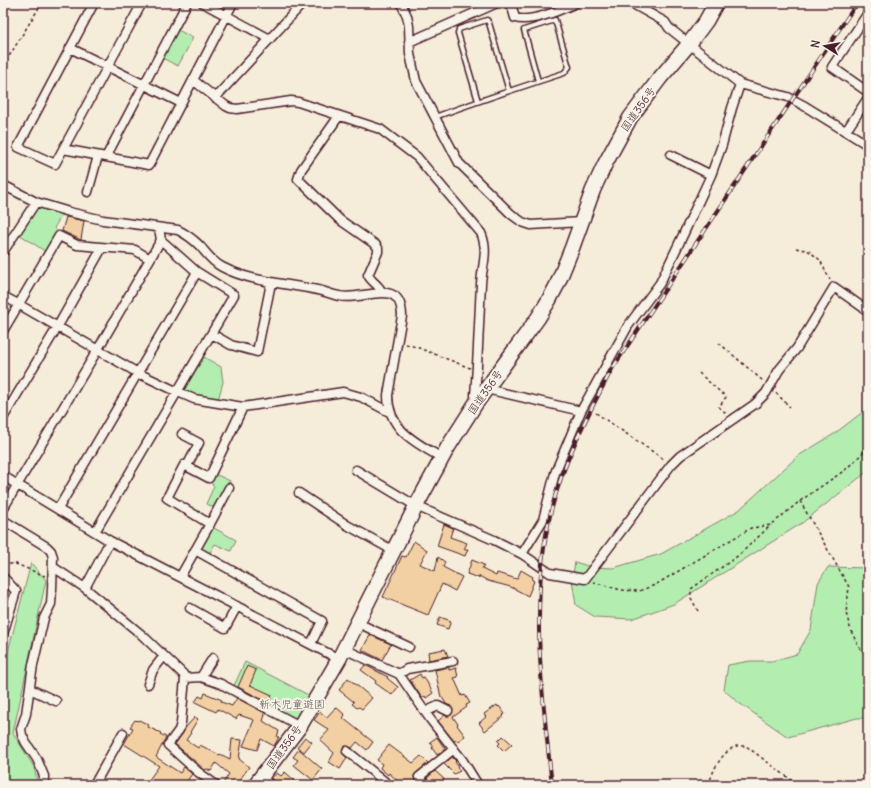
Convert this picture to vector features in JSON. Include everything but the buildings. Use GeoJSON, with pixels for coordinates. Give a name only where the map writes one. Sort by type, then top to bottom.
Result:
{"type":"FeatureCollection","features":[{"type":"Feature","properties":{"kind":"highway","name":"国道356号"},"geometry":{"type":"LineString","coordinates":[[262,782],[300,726],[342,654],[416,506],[442,458],[476,403],[538,318],[549,300],[564,267],[593,190],[605,164],[630,118],[660,78],[689,44],[716,3]]}},
{"type":"Feature","properties":{"kind":"street"},"geometry":{"type":"LineString","coordinates":[[94,3],[18,147],[55,164],[142,3]]}},
{"type":"Feature","properties":{"kind":"street"},"geometry":{"type":"LineString","coordinates":[[88,192],[102,156],[144,85],[187,3]]}},
{"type":"Feature","properties":{"kind":"street"},"geometry":{"type":"LineString","coordinates":[[203,3],[270,38]]}},
{"type":"Feature","properties":{"kind":"street"},"geometry":{"type":"LineString","coordinates":[[63,149],[148,165],[234,3]]}},
{"type":"Feature","properties":{"kind":"street"},"geometry":{"type":"LineString","coordinates":[[401,3],[407,16],[409,26],[410,54],[416,81],[459,162],[511,214],[522,222],[531,225],[581,222]]}},
{"type":"Feature","properties":{"kind":"street"},"geometry":{"type":"LineString","coordinates":[[409,42],[497,3]]}},
{"type":"Feature","properties":{"kind":"street"},"geometry":{"type":"LineString","coordinates":[[508,3],[512,7],[515,18],[521,19],[558,11],[576,3]]}},
{"type":"Feature","properties":{"kind":"street"},"geometry":{"type":"LineString","coordinates":[[632,3],[665,22],[669,28],[740,84],[788,97],[868,145]]}},
{"type":"Feature","properties":{"kind":"street"},"geometry":{"type":"LineString","coordinates":[[215,98],[300,4]]}},
{"type":"Feature","properties":{"kind":"street"},"geometry":{"type":"LineString","coordinates":[[868,13],[832,68],[868,92]]}},
{"type":"Feature","properties":{"kind":"street"},"geometry":{"type":"LineString","coordinates":[[70,48],[181,103]]}},
{"type":"Feature","properties":{"kind":"street"},"geometry":{"type":"LineString","coordinates":[[193,80],[226,106],[237,109],[291,100],[380,129],[417,157],[481,233],[485,242],[481,282],[475,395],[476,403]]}},
{"type":"Feature","properties":{"kind":"street"},"geometry":{"type":"LineString","coordinates":[[522,554],[543,520],[555,473],[581,411],[628,326],[660,283],[711,175],[722,145],[740,84]]}},
{"type":"Feature","properties":{"kind":"street"},"geometry":{"type":"LineString","coordinates":[[846,131],[868,98]]}},
{"type":"Feature","properties":{"kind":"street"},"geometry":{"type":"LineString","coordinates":[[339,116],[301,170],[298,179],[340,220],[376,245],[378,252],[368,275],[370,280],[381,288],[382,293]]}},
{"type":"Feature","properties":{"kind":"street"},"geometry":{"type":"LineString","coordinates":[[671,155],[711,175]]}},
{"type":"Feature","properties":{"kind":"street"},"geometry":{"type":"LineString","coordinates":[[3,185],[36,202],[102,220],[178,230],[188,235],[215,263],[222,268],[271,283],[321,291],[341,297],[352,297],[377,292],[388,293],[398,299],[402,306],[402,316],[388,395],[390,413],[402,431],[411,440],[442,458]]}},
{"type":"Feature","properties":{"kind":"street"},"geometry":{"type":"LineString","coordinates":[[3,252],[36,202]]}},
{"type":"Feature","properties":{"kind":"street"},"geometry":{"type":"LineString","coordinates":[[95,532],[234,295],[197,272],[161,240],[158,228]]}},
{"type":"Feature","properties":{"kind":"street"},"geometry":{"type":"LineString","coordinates":[[3,331],[58,236],[77,245],[135,250],[150,259]]}},
{"type":"Feature","properties":{"kind":"street"},"geometry":{"type":"LineString","coordinates":[[3,509],[161,240]]}},
{"type":"Feature","properties":{"kind":"street"},"geometry":{"type":"LineString","coordinates":[[3,418],[58,326],[102,248]]}},
{"type":"Feature","properties":{"kind":"street"},"geometry":{"type":"LineString","coordinates":[[58,509],[197,272]]}},
{"type":"Feature","properties":{"kind":"street"},"geometry":{"type":"LineString","coordinates":[[212,334],[231,345],[257,352],[271,283]]}},
{"type":"Feature","properties":{"kind":"street"},"geometry":{"type":"LineString","coordinates":[[356,470],[416,506],[488,537],[522,554],[550,573],[585,579],[680,456],[755,404],[770,388],[779,370],[797,348],[834,287],[868,311]]}},
{"type":"Feature","properties":{"kind":"street"},"geometry":{"type":"LineString","coordinates":[[3,296],[138,373],[194,399],[242,407],[343,392],[361,397],[390,413]]}},
{"type":"Feature","properties":{"kind":"street"},"geometry":{"type":"LineString","coordinates":[[486,389],[581,411]]}},
{"type":"Feature","properties":{"kind":"street"},"geometry":{"type":"LineString","coordinates":[[187,466],[209,478],[242,407]]}},
{"type":"Feature","properties":{"kind":"street"},"geometry":{"type":"LineString","coordinates":[[182,434],[199,444],[187,466],[184,465],[167,498],[210,524]]}},
{"type":"Feature","properties":{"kind":"street"},"geometry":{"type":"LineString","coordinates":[[3,476],[110,541],[311,644],[399,674],[425,712],[463,761],[478,785]]}},
{"type":"Feature","properties":{"kind":"street"},"geometry":{"type":"LineString","coordinates":[[180,577],[229,488]]}},
{"type":"Feature","properties":{"kind":"street"},"geometry":{"type":"LineString","coordinates":[[299,494],[347,525],[394,551]]}},
{"type":"Feature","properties":{"kind":"street"},"geometry":{"type":"LineString","coordinates":[[3,520],[47,547],[51,551],[53,557],[50,604],[44,618],[33,665],[26,714],[21,729],[22,736],[37,759],[44,776],[44,785]]}},
{"type":"Feature","properties":{"kind":"street"},"geometry":{"type":"LineString","coordinates":[[85,588],[110,541]]}},
{"type":"Feature","properties":{"kind":"street"},"geometry":{"type":"LineString","coordinates":[[195,550],[322,621],[311,644]]}},
{"type":"Feature","properties":{"kind":"street"},"geometry":{"type":"LineString","coordinates":[[53,566],[85,588],[142,635],[183,674],[185,678],[181,723],[179,730],[168,745],[198,772],[216,785]]}},
{"type":"Feature","properties":{"kind":"street"},"geometry":{"type":"LineString","coordinates":[[3,577],[16,591],[3,634]]}},
{"type":"Feature","properties":{"kind":"street"},"geometry":{"type":"LineString","coordinates":[[190,608],[225,628],[237,606]]}},
{"type":"Feature","properties":{"kind":"street"},"geometry":{"type":"LineString","coordinates":[[358,623],[408,647]]}},
{"type":"Feature","properties":{"kind":"street"},"geometry":{"type":"LineString","coordinates":[[148,684],[153,670],[164,656]]}},
{"type":"Feature","properties":{"kind":"street"},"geometry":{"type":"LineString","coordinates":[[201,677],[213,658]]}},
{"type":"Feature","properties":{"kind":"street"},"geometry":{"type":"LineString","coordinates":[[399,674],[407,669],[453,661]]}},
{"type":"Feature","properties":{"kind":"street"},"geometry":{"type":"LineString","coordinates":[[185,678],[201,677],[221,684],[300,726]]}},
{"type":"Feature","properties":{"kind":"street"},"geometry":{"type":"LineString","coordinates":[[30,689],[56,701]]}},
{"type":"Feature","properties":{"kind":"street"},"geometry":{"type":"LineString","coordinates":[[425,712],[438,706],[448,711]]}},
{"type":"Feature","properties":{"kind":"street"},"geometry":{"type":"LineString","coordinates":[[93,785],[122,733]]}},
{"type":"Feature","properties":{"kind":"street"},"geometry":{"type":"LineString","coordinates":[[426,785],[418,777],[454,749]]}},
{"type":"Feature","properties":{"kind":"street"},"geometry":{"type":"LineString","coordinates":[[347,750],[389,785]]}},
{"type":"Feature","properties":{"kind":"lane"},"geometry":{"type":"LineString","coordinates":[[478,101],[458,33],[459,29],[487,20],[509,91]]}},
{"type":"Feature","properties":{"kind":"lane"},"geometry":{"type":"LineString","coordinates":[[435,117],[478,101],[564,73],[569,67],[555,20],[524,30],[538,81]]}},
{"type":"Feature","properties":{"kind":"path"},"geometry":{"type":"LineString","coordinates":[[3,66],[42,3]]}},
{"type":"Feature","properties":{"kind":"path"},"geometry":{"type":"LineString","coordinates":[[796,248],[809,251],[820,260],[834,287]]}},
{"type":"Feature","properties":{"kind":"path"},"geometry":{"type":"LineString","coordinates":[[397,342],[419,348],[477,371]]}},
{"type":"Feature","properties":{"kind":"path"},"geometry":{"type":"LineString","coordinates":[[719,343],[790,407]]}},
{"type":"Feature","properties":{"kind":"path"},"geometry":{"type":"LineString","coordinates":[[699,373],[726,396],[719,407],[732,419]]}},
{"type":"Feature","properties":{"kind":"path"},"geometry":{"type":"LineString","coordinates":[[596,413],[672,465]]}},
{"type":"Feature","properties":{"kind":"path"},"geometry":{"type":"LineString","coordinates":[[698,611],[691,598],[691,589],[739,555],[771,525],[800,501],[844,470],[868,448]]}},
{"type":"Feature","properties":{"kind":"path"},"geometry":{"type":"LineString","coordinates":[[800,501],[849,587],[846,613],[851,631],[859,647],[868,657]]}},
{"type":"Feature","properties":{"kind":"path"},"geometry":{"type":"LineString","coordinates":[[585,579],[603,586],[621,590],[639,591],[655,585],[751,528],[771,525]]}},
{"type":"Feature","properties":{"kind":"path"},"geometry":{"type":"LineString","coordinates":[[3,564],[16,564],[52,578]]}},
{"type":"Feature","properties":{"kind":"path"},"geometry":{"type":"LineString","coordinates":[[709,785],[711,777],[719,762],[726,753],[737,746],[746,746],[798,785]]}},
{"type":"Feature","properties":{"kind":"green space"},"geometry":{"type":"Polygon","coordinates":[[[176,29],[193,38],[178,66],[162,58],[176,29]]]}},
{"type":"Feature","properties":{"kind":"green space"},"geometry":{"type":"Polygon","coordinates":[[[37,204],[62,215],[54,228],[59,233],[46,252],[19,234],[37,204]]]}},
{"type":"Feature","properties":{"kind":"green space"},"geometry":{"type":"Polygon","coordinates":[[[204,357],[221,367],[223,382],[218,400],[208,399],[183,392],[204,357]]]}},
{"type":"Feature","properties":{"kind":"green space"},"geometry":{"type":"Polygon","coordinates":[[[868,408],[868,471],[802,523],[674,604],[632,619],[595,617],[576,605],[572,580],[575,562],[591,567],[613,568],[661,554],[739,510],[798,456],[834,434],[868,408]]]}},
{"type":"Feature","properties":{"kind":"green space"},"geometry":{"type":"Polygon","coordinates":[[[215,474],[230,481],[216,508],[206,504],[214,486],[210,482],[215,474]]]}},
{"type":"Feature","properties":{"kind":"green space"},"geometry":{"type":"Polygon","coordinates":[[[212,527],[236,540],[231,551],[215,544],[209,554],[199,549],[212,527]]]}},
{"type":"Feature","properties":{"kind":"green space"},"geometry":{"type":"Polygon","coordinates":[[[31,563],[46,580],[13,733],[34,767],[38,785],[3,785],[3,671],[31,563]]]}},
{"type":"Feature","properties":{"kind":"green space"},"geometry":{"type":"Polygon","coordinates":[[[828,567],[868,568],[868,718],[857,718],[788,737],[739,703],[724,690],[728,665],[750,661],[772,661],[797,654],[811,630],[818,583],[828,567]]]}},
{"type":"Feature","properties":{"kind":"green space","name":"新木児童遊園"},"geometry":{"type":"Polygon","coordinates":[[[245,662],[316,699],[300,726],[232,690],[245,662]]]}},
{"type":"Feature","properties":{"kind":"railway"},"geometry":{"type":"LineString","coordinates":[[552,785],[541,682],[539,613],[540,579],[544,545],[551,511],[556,492],[570,456],[586,420],[612,369],[857,3]]}}]}
